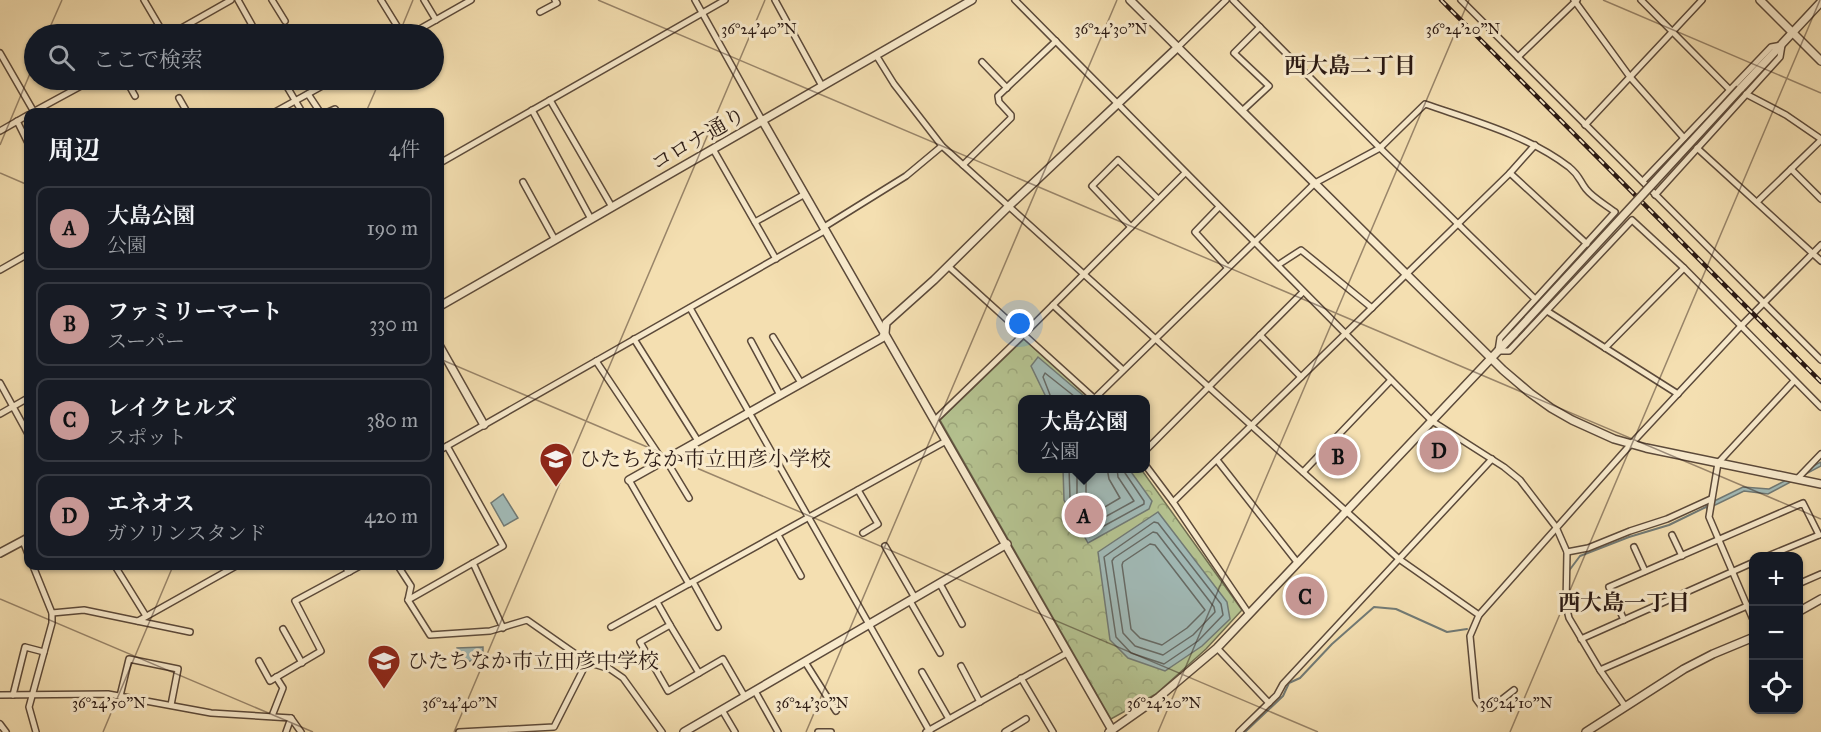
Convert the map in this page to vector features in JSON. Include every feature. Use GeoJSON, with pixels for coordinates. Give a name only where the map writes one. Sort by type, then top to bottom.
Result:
{"type":"FeatureCollection","features":[{"type":"Feature","properties":{"kind":"street"},"geometry":{"type":"LineString","coordinates":[[144,0],[158,24]]}},
{"type":"Feature","properties":{"kind":"street"},"geometry":{"type":"LineString","coordinates":[[189,24],[231,0]]}},
{"type":"Feature","properties":{"kind":"street"},"geometry":{"type":"LineString","coordinates":[[238,0],[251,24]]}},
{"type":"Feature","properties":{"kind":"street"},"geometry":{"type":"LineString","coordinates":[[272,0],[285,21]]}},
{"type":"Feature","properties":{"kind":"street"},"geometry":{"type":"LineString","coordinates":[[381,0],[396,24]]}},
{"type":"Feature","properties":{"kind":"street"},"geometry":{"type":"LineString","coordinates":[[424,0],[436,20]]}},
{"type":"Feature","properties":{"kind":"street"},"geometry":{"type":"LineString","coordinates":[[429,24],[471,0]]}},
{"type":"Feature","properties":{"kind":"street"},"geometry":{"type":"LineString","coordinates":[[540,12],[556,3],[555,0]]}},
{"type":"Feature","properties":{"kind":"street"},"geometry":{"type":"LineString","coordinates":[[695,0],[1112,731],[1159,697],[1217,648],[1515,333],[1821,2]]}},
{"type":"Feature","properties":{"kind":"street"},"geometry":{"type":"LineString","coordinates":[[444,161],[725,0]]}},
{"type":"Feature","properties":{"kind":"street"},"geometry":{"type":"LineString","coordinates":[[775,0],[822,86]]}},
{"type":"Feature","properties":{"kind":"street","name":"コロナ通り"},"geometry":{"type":"LineString","coordinates":[[444,304],[972,0]]}},
{"type":"Feature","properties":{"kind":"street"},"geometry":{"type":"LineString","coordinates":[[1015,0],[1432,421],[1492,459],[1520,480],[1556,527],[1567,552],[1566,606],[1569,618],[1625,706]]}},
{"type":"Feature","properties":{"kind":"street"},"geometry":{"type":"LineString","coordinates":[[1130,0],[1490,358],[1551,408],[1591,429],[1631,444],[1821,484]]}},
{"type":"Feature","properties":{"kind":"street"},"geometry":{"type":"LineString","coordinates":[[718,627],[629,480],[882,338],[886,323],[1226,0]]}},
{"type":"Feature","properties":{"kind":"street"},"geometry":{"type":"LineString","coordinates":[[1233,0],[1535,299]]}},
{"type":"Feature","properties":{"kind":"street"},"geometry":{"type":"LineString","coordinates":[[1461,0],[1821,360]]}},
{"type":"Feature","properties":{"kind":"street"},"geometry":{"type":"LineString","coordinates":[[1518,57],[1575,0],[1630,77],[1684,138]]}},
{"type":"Feature","properties":{"kind":"street"},"geometry":{"type":"LineString","coordinates":[[1641,0],[1729,89]]}},
{"type":"Feature","properties":{"kind":"street"},"geometry":{"type":"LineString","coordinates":[[1585,125],[1702,0]]}},
{"type":"Feature","properties":{"kind":"street"},"geometry":{"type":"LineString","coordinates":[[1760,0],[1821,61]]}},
{"type":"Feature","properties":{"kind":"street"},"geometry":{"type":"LineString","coordinates":[[1242,111],[1269,86],[1234,53],[1260,27]]}},
{"type":"Feature","properties":{"kind":"street"},"geometry":{"type":"LineString","coordinates":[[963,165],[1011,118],[998,99],[1006,88],[1056,41]]}},
{"type":"Feature","properties":{"kind":"street"},"geometry":{"type":"LineString","coordinates":[[1642,181],[1772,47],[1782,45]]}},
{"type":"Feature","properties":{"kind":"street"},"geometry":{"type":"LineString","coordinates":[[1655,195],[1780,57],[1782,45]]}},
{"type":"Feature","properties":{"kind":"street"},"geometry":{"type":"LineString","coordinates":[[0,53],[31,108]]}},
{"type":"Feature","properties":{"kind":"street"},"geometry":{"type":"LineString","coordinates":[[876,55],[894,84],[942,146],[1010,205],[1399,559],[1479,615]]}},
{"type":"Feature","properties":{"kind":"street"},"geometry":{"type":"LineString","coordinates":[[982,62],[1006,88]]}},
{"type":"Feature","properties":{"kind":"street"},"geometry":{"type":"LineString","coordinates":[[40,108],[74,90]]}},
{"type":"Feature","properties":{"kind":"street"},"geometry":{"type":"LineString","coordinates":[[132,90],[135,96]]}},
{"type":"Feature","properties":{"kind":"street"},"geometry":{"type":"LineString","coordinates":[[289,90],[299,108]]}},
{"type":"Feature","properties":{"kind":"street"},"geometry":{"type":"LineString","coordinates":[[282,108],[315,90]]}},
{"type":"Feature","properties":{"kind":"street"},"geometry":{"type":"LineString","coordinates":[[308,94],[317,108]]}},
{"type":"Feature","properties":{"kind":"street"},"geometry":{"type":"LineString","coordinates":[[1746,94],[1785,115],[1821,140],[1757,202]]}},
{"type":"Feature","properties":{"kind":"street"},"geometry":{"type":"LineString","coordinates":[[179,98],[185,108]]}},
{"type":"Feature","properties":{"kind":"street"},"geometry":{"type":"LineString","coordinates":[[550,100],[612,207]]}},
{"type":"Feature","properties":{"kind":"street"},"geometry":{"type":"LineString","coordinates":[[1100,395],[1227,267],[1315,183],[1380,148],[1425,104],[1493,127],[1535,146],[1570,168],[1581,178],[1586,189],[1615,212],[1500,338],[1498,351]]}},
{"type":"Feature","properties":{"kind":"street"},"geometry":{"type":"LineString","coordinates":[[532,110],[591,219]]}},
{"type":"Feature","properties":{"kind":"street"},"geometry":{"type":"LineString","coordinates":[[0,131],[24,118]]}},
{"type":"Feature","properties":{"kind":"street"},"geometry":{"type":"LineString","coordinates":[[17,122],[24,135]]}},
{"type":"Feature","properties":{"kind":"street"},"geometry":{"type":"LineString","coordinates":[[444,448],[776,259],[906,176],[942,146]]}},
{"type":"Feature","properties":{"kind":"street"},"geometry":{"type":"LineString","coordinates":[[1173,502],[1535,146]]}},
{"type":"Feature","properties":{"kind":"street"},"geometry":{"type":"LineString","coordinates":[[1697,148],[1821,261]]}},
{"type":"Feature","properties":{"kind":"street"},"geometry":{"type":"LineString","coordinates":[[713,150],[776,259]]}},
{"type":"Feature","properties":{"kind":"street"},"geometry":{"type":"LineString","coordinates":[[1131,226],[1092,186],[1118,160],[1158,199]]}},
{"type":"Feature","properties":{"kind":"street"},"geometry":{"type":"LineString","coordinates":[[1791,169],[1821,199]]}},
{"type":"Feature","properties":{"kind":"street"},"geometry":{"type":"LineString","coordinates":[[934,420],[1024,334],[1185,173]]}},
{"type":"Feature","properties":{"kind":"street"},"geometry":{"type":"LineString","coordinates":[[1510,173],[1587,244]]}},
{"type":"Feature","properties":{"kind":"street"},"geometry":{"type":"LineString","coordinates":[[523,182],[555,240]]}},
{"type":"Feature","properties":{"kind":"street"},"geometry":{"type":"LineString","coordinates":[[755,222],[805,194]]}},
{"type":"Feature","properties":{"kind":"street"},"geometry":{"type":"LineString","coordinates":[[1219,207],[1195,232],[1227,267]]}},
{"type":"Feature","properties":{"kind":"street"},"geometry":{"type":"LineString","coordinates":[[1498,351],[1509,351],[1632,220],[1684,267],[1821,407]]}},
{"type":"Feature","properties":{"kind":"street"},"geometry":{"type":"LineString","coordinates":[[1514,690],[1491,708],[1481,706],[1476,699],[1470,636],[1479,615],[1631,444],[1821,245]]}},
{"type":"Feature","properties":{"kind":"street"},"geometry":{"type":"LineString","coordinates":[[1278,266],[1301,250],[1372,308]]}},
{"type":"Feature","properties":{"kind":"street"},"geometry":{"type":"LineString","coordinates":[[0,270],[24,256]]}},
{"type":"Feature","properties":{"kind":"street"},"geometry":{"type":"LineString","coordinates":[[948,266],[1092,395]]}},
{"type":"Feature","properties":{"kind":"street"},"geometry":{"type":"LineString","coordinates":[[1605,348],[1684,267]]}},
{"type":"Feature","properties":{"kind":"street"},"geometry":{"type":"LineString","coordinates":[[1150,446],[1303,292]]}},
{"type":"Feature","properties":{"kind":"street"},"geometry":{"type":"LineString","coordinates":[[1053,304],[1123,370]]}},
{"type":"Feature","properties":{"kind":"street"},"geometry":{"type":"LineString","coordinates":[[690,308],[870,624],[928,731],[1067,653]]}},
{"type":"Feature","properties":{"kind":"street"},"geometry":{"type":"LineString","coordinates":[[1547,311],[1678,394]]}},
{"type":"Feature","properties":{"kind":"street"},"geometry":{"type":"LineString","coordinates":[[1260,335],[1301,377]]}},
{"type":"Feature","properties":{"kind":"street"},"geometry":{"type":"LineString","coordinates":[[773,337],[801,383]]}},
{"type":"Feature","properties":{"kind":"street"},"geometry":{"type":"LineString","coordinates":[[634,339],[698,441]]}},
{"type":"Feature","properties":{"kind":"street"},"geometry":{"type":"LineString","coordinates":[[751,341],[780,395]]}},
{"type":"Feature","properties":{"kind":"street"},"geometry":{"type":"LineString","coordinates":[[444,354],[484,424]]}},
{"type":"Feature","properties":{"kind":"street"},"geometry":{"type":"LineString","coordinates":[[596,361],[689,498]]}},
{"type":"Feature","properties":{"kind":"street"},"geometry":{"type":"LineString","coordinates":[[1303,472],[1391,380]]}},
{"type":"Feature","properties":{"kind":"street"},"geometry":{"type":"LineString","coordinates":[[1749,611],[1709,517],[1718,463],[1794,381]]}},
{"type":"Feature","properties":{"kind":"street"},"geometry":{"type":"LineString","coordinates":[[0,383],[24,427]]}},
{"type":"Feature","properties":{"kind":"street"},"geometry":{"type":"LineString","coordinates":[[0,414],[24,400]]}},
{"type":"Feature","properties":{"kind":"street"},"geometry":{"type":"LineString","coordinates":[[611,627],[946,441]]}},
{"type":"Feature","properties":{"kind":"street"},"geometry":{"type":"LineString","coordinates":[[408,600],[503,546],[447,446]]}},
{"type":"Feature","properties":{"kind":"street"},"geometry":{"type":"LineString","coordinates":[[1797,479],[1821,454]]}},
{"type":"Feature","properties":{"kind":"street"},"geometry":{"type":"LineString","coordinates":[[1239,732],[1269,704],[1283,684],[1492,459]]}},
{"type":"Feature","properties":{"kind":"street"},"geometry":{"type":"LineString","coordinates":[[1217,460],[1297,562]]}},
{"type":"Feature","properties":{"kind":"street"},"geometry":{"type":"LineString","coordinates":[[1150,471],[1249,614]]}},
{"type":"Feature","properties":{"kind":"street"},"geometry":{"type":"LineString","coordinates":[[858,490],[878,524],[863,533]]}},
{"type":"Feature","properties":{"kind":"street"},"geometry":{"type":"LineString","coordinates":[[1567,552],[1588,548],[1667,519],[1711,499]]}},
{"type":"Feature","properties":{"kind":"street"},"geometry":{"type":"LineString","coordinates":[[1624,620],[1609,587],[1803,503],[1820,534],[1777,552]]}},
{"type":"Feature","properties":{"kind":"street"},"geometry":{"type":"LineString","coordinates":[[1672,534],[1682,556]]}},
{"type":"Feature","properties":{"kind":"street"},"geometry":{"type":"LineString","coordinates":[[778,535],[801,576]]}},
{"type":"Feature","properties":{"kind":"street"},"geometry":{"type":"LineString","coordinates":[[0,553],[24,541]]}},
{"type":"Feature","properties":{"kind":"street"},"geometry":{"type":"LineString","coordinates":[[684,732],[1007,544]]}},
{"type":"Feature","properties":{"kind":"street"},"geometry":{"type":"LineString","coordinates":[[885,546],[940,653]]}},
{"type":"Feature","properties":{"kind":"street"},"geometry":{"type":"LineString","coordinates":[[1634,548],[1645,571]]}},
{"type":"Feature","properties":{"kind":"street"},"geometry":{"type":"LineString","coordinates":[[473,563],[503,628]]}},
{"type":"Feature","properties":{"kind":"street"},"geometry":{"type":"LineString","coordinates":[[1581,639],[1749,564]]}},
{"type":"Feature","properties":{"kind":"street"},"geometry":{"type":"LineString","coordinates":[[35,570],[52,613],[52,623],[29,707],[36,732]]}},
{"type":"Feature","properties":{"kind":"street"},"geometry":{"type":"LineString","coordinates":[[117,570],[146,616]]}},
{"type":"Feature","properties":{"kind":"street"},"geometry":{"type":"LineString","coordinates":[[137,621],[229,570]]}},
{"type":"Feature","properties":{"kind":"street"},"geometry":{"type":"LineString","coordinates":[[258,661],[270,681],[321,651],[295,601],[345,570]]}},
{"type":"Feature","properties":{"kind":"street"},"geometry":{"type":"LineString","coordinates":[[401,570],[411,586],[408,600],[430,635],[490,631],[528,620],[587,662],[610,669],[624,678],[662,732]]}},
{"type":"Feature","properties":{"kind":"street"},"geometry":{"type":"LineString","coordinates":[[1803,582],[1821,574]]}},
{"type":"Feature","properties":{"kind":"street"},"geometry":{"type":"LineString","coordinates":[[940,584],[962,624]]}},
{"type":"Feature","properties":{"kind":"street"},"geometry":{"type":"LineString","coordinates":[[1803,609],[1821,599]]}},
{"type":"Feature","properties":{"kind":"street"},"geometry":{"type":"LineString","coordinates":[[657,602],[699,673]]}},
{"type":"Feature","properties":{"kind":"street"},"geometry":{"type":"LineString","coordinates":[[1600,670],[1747,606]]}},
{"type":"Feature","properties":{"kind":"street"},"geometry":{"type":"LineString","coordinates":[[52,613],[84,610],[190,632]]}},
{"type":"Feature","properties":{"kind":"street"},"geometry":{"type":"LineString","coordinates":[[670,625],[640,642],[668,691],[723,659],[745,697]]}},
{"type":"Feature","properties":{"kind":"street"},"geometry":{"type":"LineString","coordinates":[[283,629],[302,663]]}},
{"type":"Feature","properties":{"kind":"street"},"geometry":{"type":"LineString","coordinates":[[1586,732],[1699,661],[1749,639]]}},
{"type":"Feature","properties":{"kind":"street"},"geometry":{"type":"LineString","coordinates":[[13,695],[25,647],[44,652]]}},
{"type":"Feature","properties":{"kind":"street"},"geometry":{"type":"LineString","coordinates":[[1217,648],[1269,704]]}},
{"type":"Feature","properties":{"kind":"street"},"geometry":{"type":"LineString","coordinates":[[120,696],[129,659],[178,669],[171,705]]}},
{"type":"Feature","properties":{"kind":"street"},"geometry":{"type":"LineString","coordinates":[[459,732],[523,731],[554,727],[587,662]]}},
{"type":"Feature","properties":{"kind":"street"},"geometry":{"type":"LineString","coordinates":[[806,662],[836,711]]}},
{"type":"Feature","properties":{"kind":"street"},"geometry":{"type":"LineString","coordinates":[[961,666],[980,702]]}},
{"type":"Feature","properties":{"kind":"street"},"geometry":{"type":"LineString","coordinates":[[922,672],[949,719]]}},
{"type":"Feature","properties":{"kind":"street"},"geometry":{"type":"LineString","coordinates":[[272,716],[283,688],[276,677]]}},
{"type":"Feature","properties":{"kind":"street"},"geometry":{"type":"LineString","coordinates":[[1021,678],[1053,732]]}},
{"type":"Feature","properties":{"kind":"street"},"geometry":{"type":"LineString","coordinates":[[755,691],[778,732]]}},
{"type":"Feature","properties":{"kind":"street"},"geometry":{"type":"LineString","coordinates":[[0,695],[120,696],[234,716],[291,718],[302,732]]}},
{"type":"Feature","properties":{"kind":"street"},"geometry":{"type":"LineString","coordinates":[[722,710],[735,732]]}},
{"type":"Feature","properties":{"kind":"street"},"geometry":{"type":"LineString","coordinates":[[286,732],[291,718]]}},
{"type":"Feature","properties":{"kind":"street"},"geometry":{"type":"LineString","coordinates":[[1009,731],[1026,719]]}},
{"type":"Feature","properties":{"kind":"street"},"geometry":{"type":"LineString","coordinates":[[0,724],[6,732]]}},
{"type":"Feature","properties":{"kind":"street"},"geometry":{"type":"LineString","coordinates":[[818,732],[831,732]]}},
{"type":"Feature","properties":{"kind":"green space"},"geometry":{"type":"Polygon","coordinates":[[[1024,339],[1087,395],[1018,395],[1018,473],[1144,473],[1242,610],[1206,649],[1156,694],[1111,719],[940,420],[1024,339]]]}},
{"type":"Feature","properties":{"kind":"water"},"geometry":{"type":"Polygon","coordinates":[[[1038,357],[1083,395],[1045,395],[1031,366],[1038,357]]]}},
{"type":"Feature","properties":{"kind":"water"},"geometry":{"type":"Polygon","coordinates":[[[1821,462],[1821,466],[1768,494],[1744,491],[1707,509],[1706,505],[1743,487],[1769,489],[1821,462]]]}},
{"type":"Feature","properties":{"kind":"water"},"geometry":{"type":"Polygon","coordinates":[[[1063,473],[1132,473],[1152,501],[1149,509],[1088,543],[1064,500],[1063,473]]]}},
{"type":"Feature","properties":{"kind":"water"},"geometry":{"type":"Polygon","coordinates":[[[503,494],[518,518],[504,526],[491,503],[503,494]]]}},
{"type":"Feature","properties":{"kind":"water"},"geometry":{"type":"Polygon","coordinates":[[[1158,512],[1227,602],[1230,619],[1202,646],[1165,671],[1128,658],[1110,640],[1098,552],[1158,512]]]}},
{"type":"Feature","properties":{"kind":"water"},"geometry":{"type":"Polygon","coordinates":[[[483,647],[483,660],[458,662],[457,648],[483,647]]]}},
{"type":"Feature","properties":{"kind":"waterway"},"geometry":{"type":"LineString","coordinates":[[1568,572],[1580,556],[1629,537],[1669,525],[1706,507]]}},
{"type":"Feature","properties":{"kind":"waterway"},"geometry":{"type":"LineString","coordinates":[[1245,732],[1283,696],[1289,683],[1300,678],[1332,644],[1374,607],[1396,609],[1447,632],[1467,629]]}},
{"type":"Feature","properties":{"kind":"railway"},"geometry":{"type":"LineString","coordinates":[[1441,0],[1821,382]]}},
{"type":"Feature","properties":{"kind":"place","name":"エネオス"},"geometry":{"type":"Point","coordinates":[1439,450]}},
{"type":"Feature","properties":{"kind":"place","name":"ファミリーマート"},"geometry":{"type":"Point","coordinates":[1338,456]}},
{"type":"Feature","properties":{"kind":"place","name":"ひたちなか市立田彦小学校"},"geometry":{"type":"Point","coordinates":[556,488]}},
{"type":"Feature","properties":{"kind":"place","name":"大島公園"},"geometry":{"type":"Point","coordinates":[1084,515]}},
{"type":"Feature","properties":{"kind":"place","name":"レイクヒルズ"},"geometry":{"type":"Point","coordinates":[1305,596]}},
{"type":"Feature","properties":{"kind":"place","name":"ひたちなか市立田彦中学校"},"geometry":{"type":"Point","coordinates":[384,690]}},
{"type":"Feature","properties":{"kind":"district","name":"西大島二丁目"},"geometry":{"type":"Point","coordinates":[1350,65]}},
{"type":"Feature","properties":{"kind":"district","name":"西大島一丁目"},"geometry":{"type":"Point","coordinates":[1624,602]}}]}
